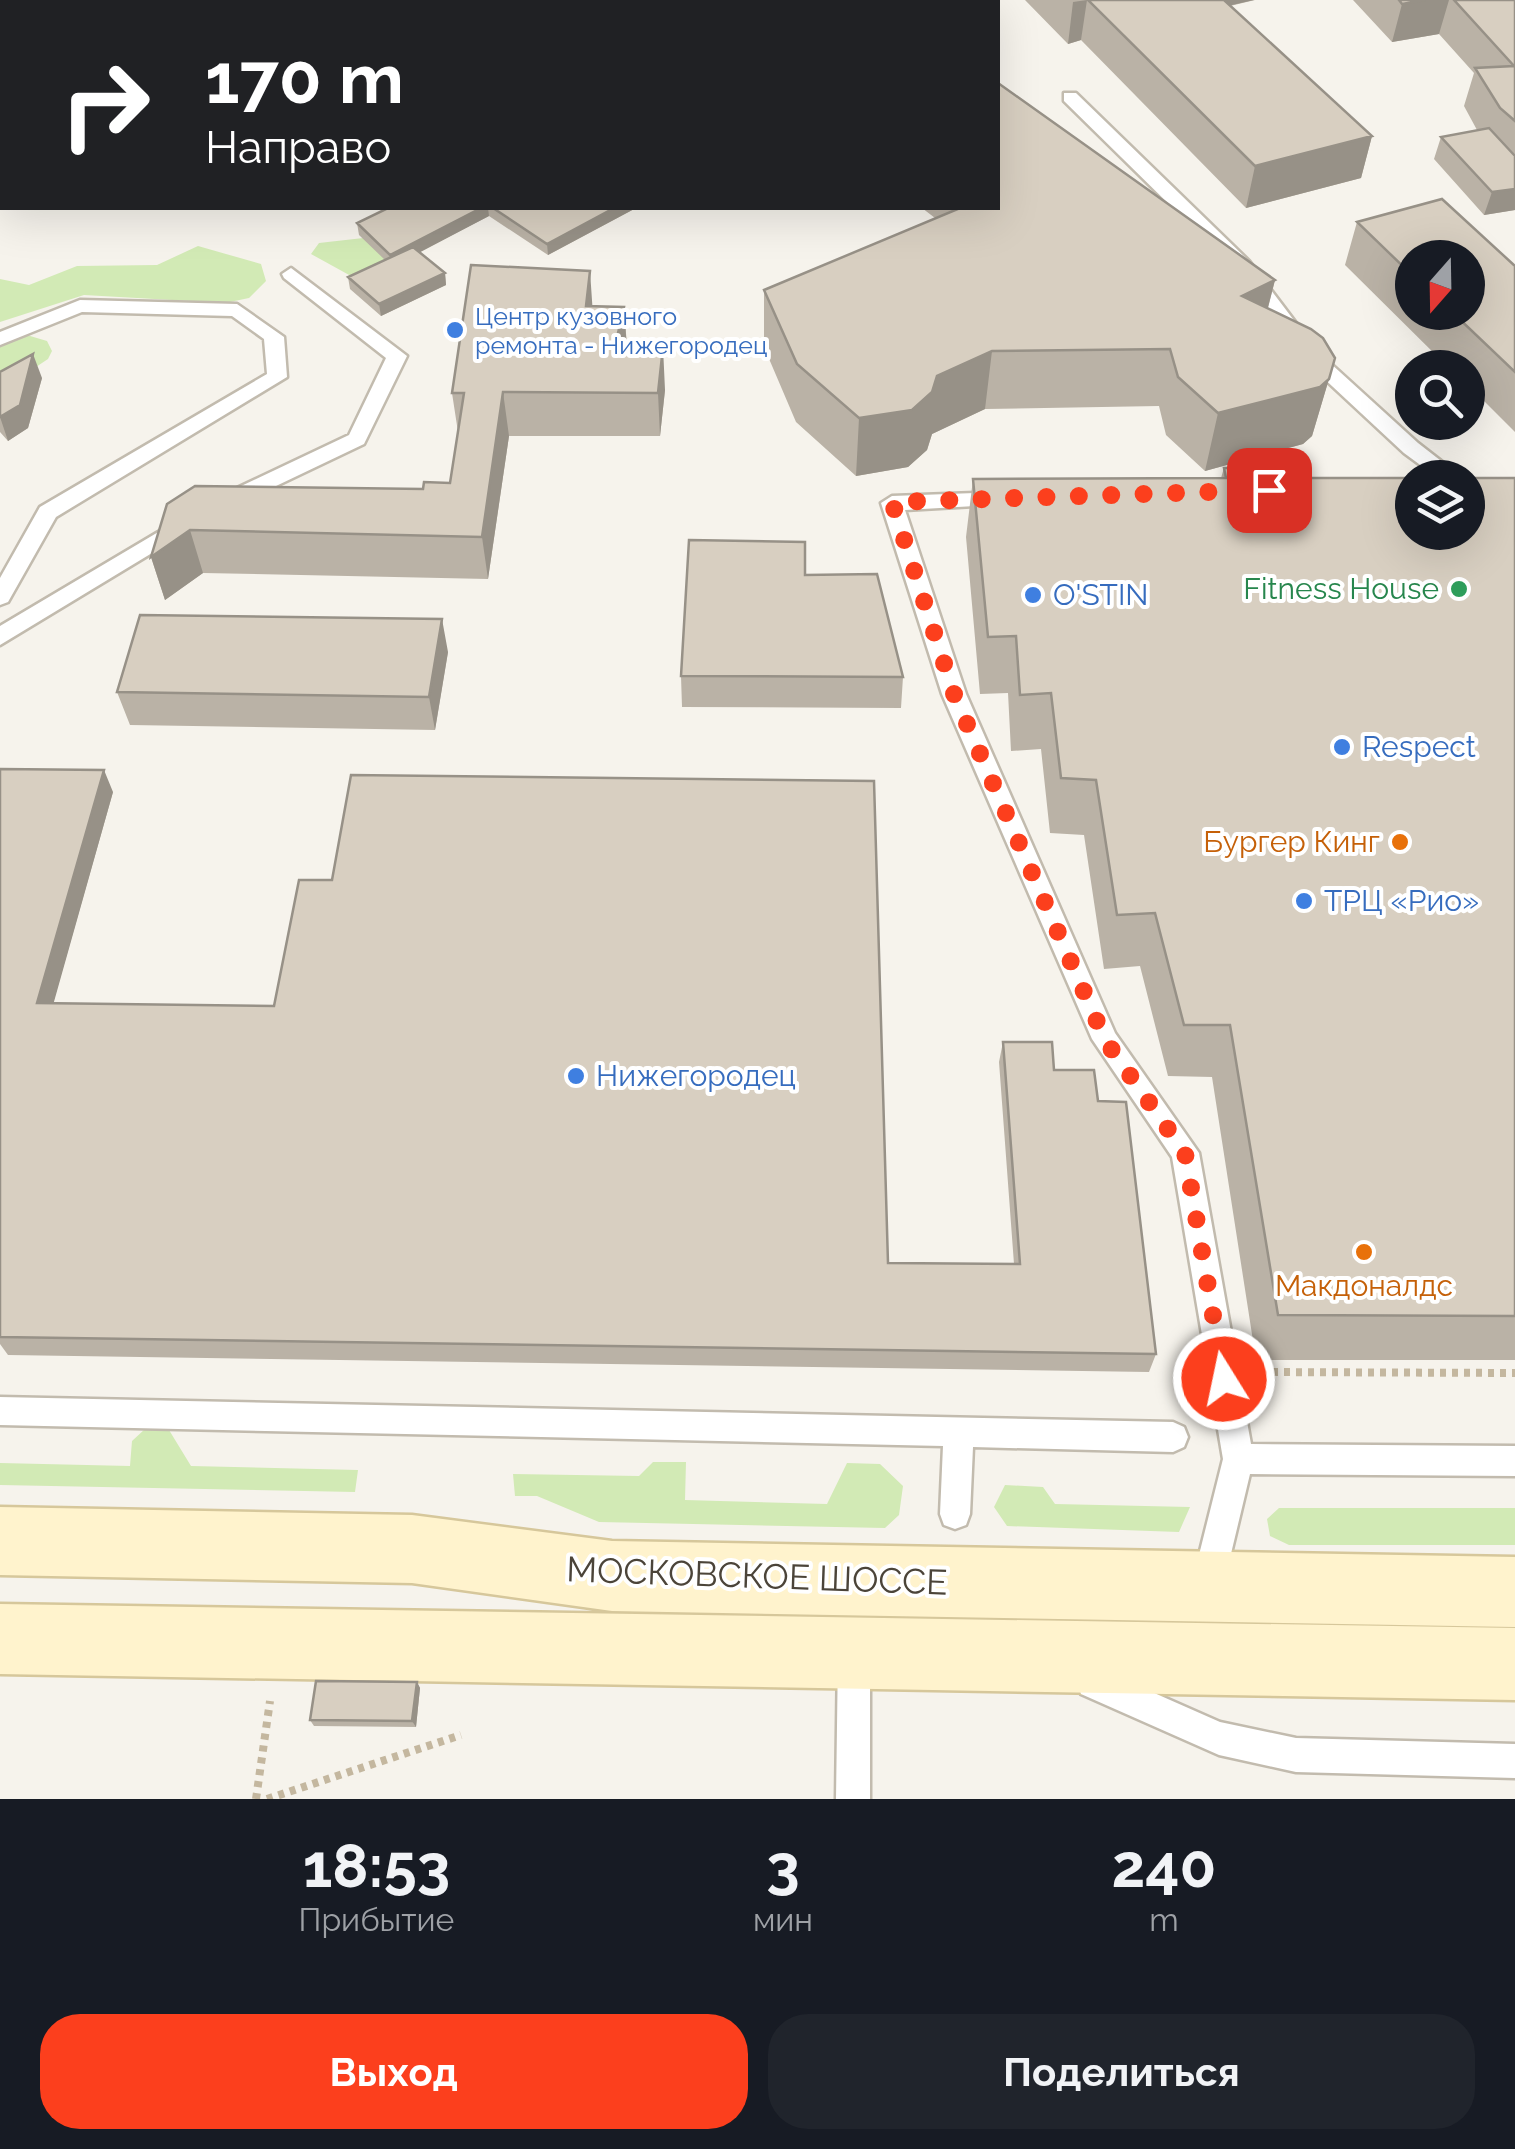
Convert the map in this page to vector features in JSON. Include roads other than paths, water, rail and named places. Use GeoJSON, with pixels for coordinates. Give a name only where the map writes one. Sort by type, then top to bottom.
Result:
{"type":"FeatureCollection","features":[{"type":"Feature","properties":{"kind":"main road","name":"МОСКОВСКОЕ ШОССЕ"},"geometry":{"type":"LineString","coordinates":[[0,1541],[447,1551],[612,1576],[1515,1592]]}},
{"type":"Feature","properties":{"kind":"main road"},"geometry":{"type":"LineString","coordinates":[[3,1640],[1515,1664]]}},
{"type":"Feature","properties":{"kind":"lane"},"geometry":{"type":"LineString","coordinates":[[1070,97],[1242,265],[1311,356],[1428,460]]}},
{"type":"Feature","properties":{"kind":"lane"},"geometry":{"type":"LineString","coordinates":[[0,637],[158,537],[358,438],[397,356],[291,274]]}},
{"type":"Feature","properties":{"kind":"lane"},"geometry":{"type":"LineString","coordinates":[[0,339],[80,306],[237,310],[274,337],[277,378],[48,512],[0,597]]}},
{"type":"Feature","properties":{"kind":"lane"},"geometry":{"type":"LineString","coordinates":[[1031,498],[892,502],[954,694],[1105,1040],[1185,1153],[1238,1458],[1207,1587]]}},
{"type":"Feature","properties":{"kind":"lane"},"geometry":{"type":"LineString","coordinates":[[0,1410],[1173,1437]]}},
{"type":"Feature","properties":{"kind":"lane"},"geometry":{"type":"LineString","coordinates":[[955,1514],[959,1434]]}},
{"type":"Feature","properties":{"kind":"lane"},"geometry":{"type":"LineString","coordinates":[[1238,1458],[1515,1461]]}},
{"type":"Feature","properties":{"kind":"lane"},"geometry":{"type":"LineString","coordinates":[[854,1652],[854,1799]]}},
{"type":"Feature","properties":{"kind":"lane"},"geometry":{"type":"LineString","coordinates":[[1008,1654],[1109,1687],[1219,1738],[1296,1755],[1515,1760]]}},
{"type":"Feature","properties":{"kind":"place","name":"Центр кузовного ремонта - Нижегородец"},"geometry":{"type":"Point","coordinates":[455,330]}},
{"type":"Feature","properties":{"kind":"place","name":"Fitness House"},"geometry":{"type":"Point","coordinates":[1459,589]}},
{"type":"Feature","properties":{"kind":"place","name":"O'STIN"},"geometry":{"type":"Point","coordinates":[1033,595]}},
{"type":"Feature","properties":{"kind":"place","name":"Respect"},"geometry":{"type":"Point","coordinates":[1342,747]}},
{"type":"Feature","properties":{"kind":"place","name":"Бургер Кинг"},"geometry":{"type":"Point","coordinates":[1400,842]}},
{"type":"Feature","properties":{"kind":"place","name":"ТРЦ «Рио»"},"geometry":{"type":"Point","coordinates":[1304,901]}},
{"type":"Feature","properties":{"kind":"place","name":"Нижегородец"},"geometry":{"type":"Point","coordinates":[576,1076]}},
{"type":"Feature","properties":{"kind":"place","name":"Макдоналдс"},"geometry":{"type":"Point","coordinates":[1364,1252]}}]}
